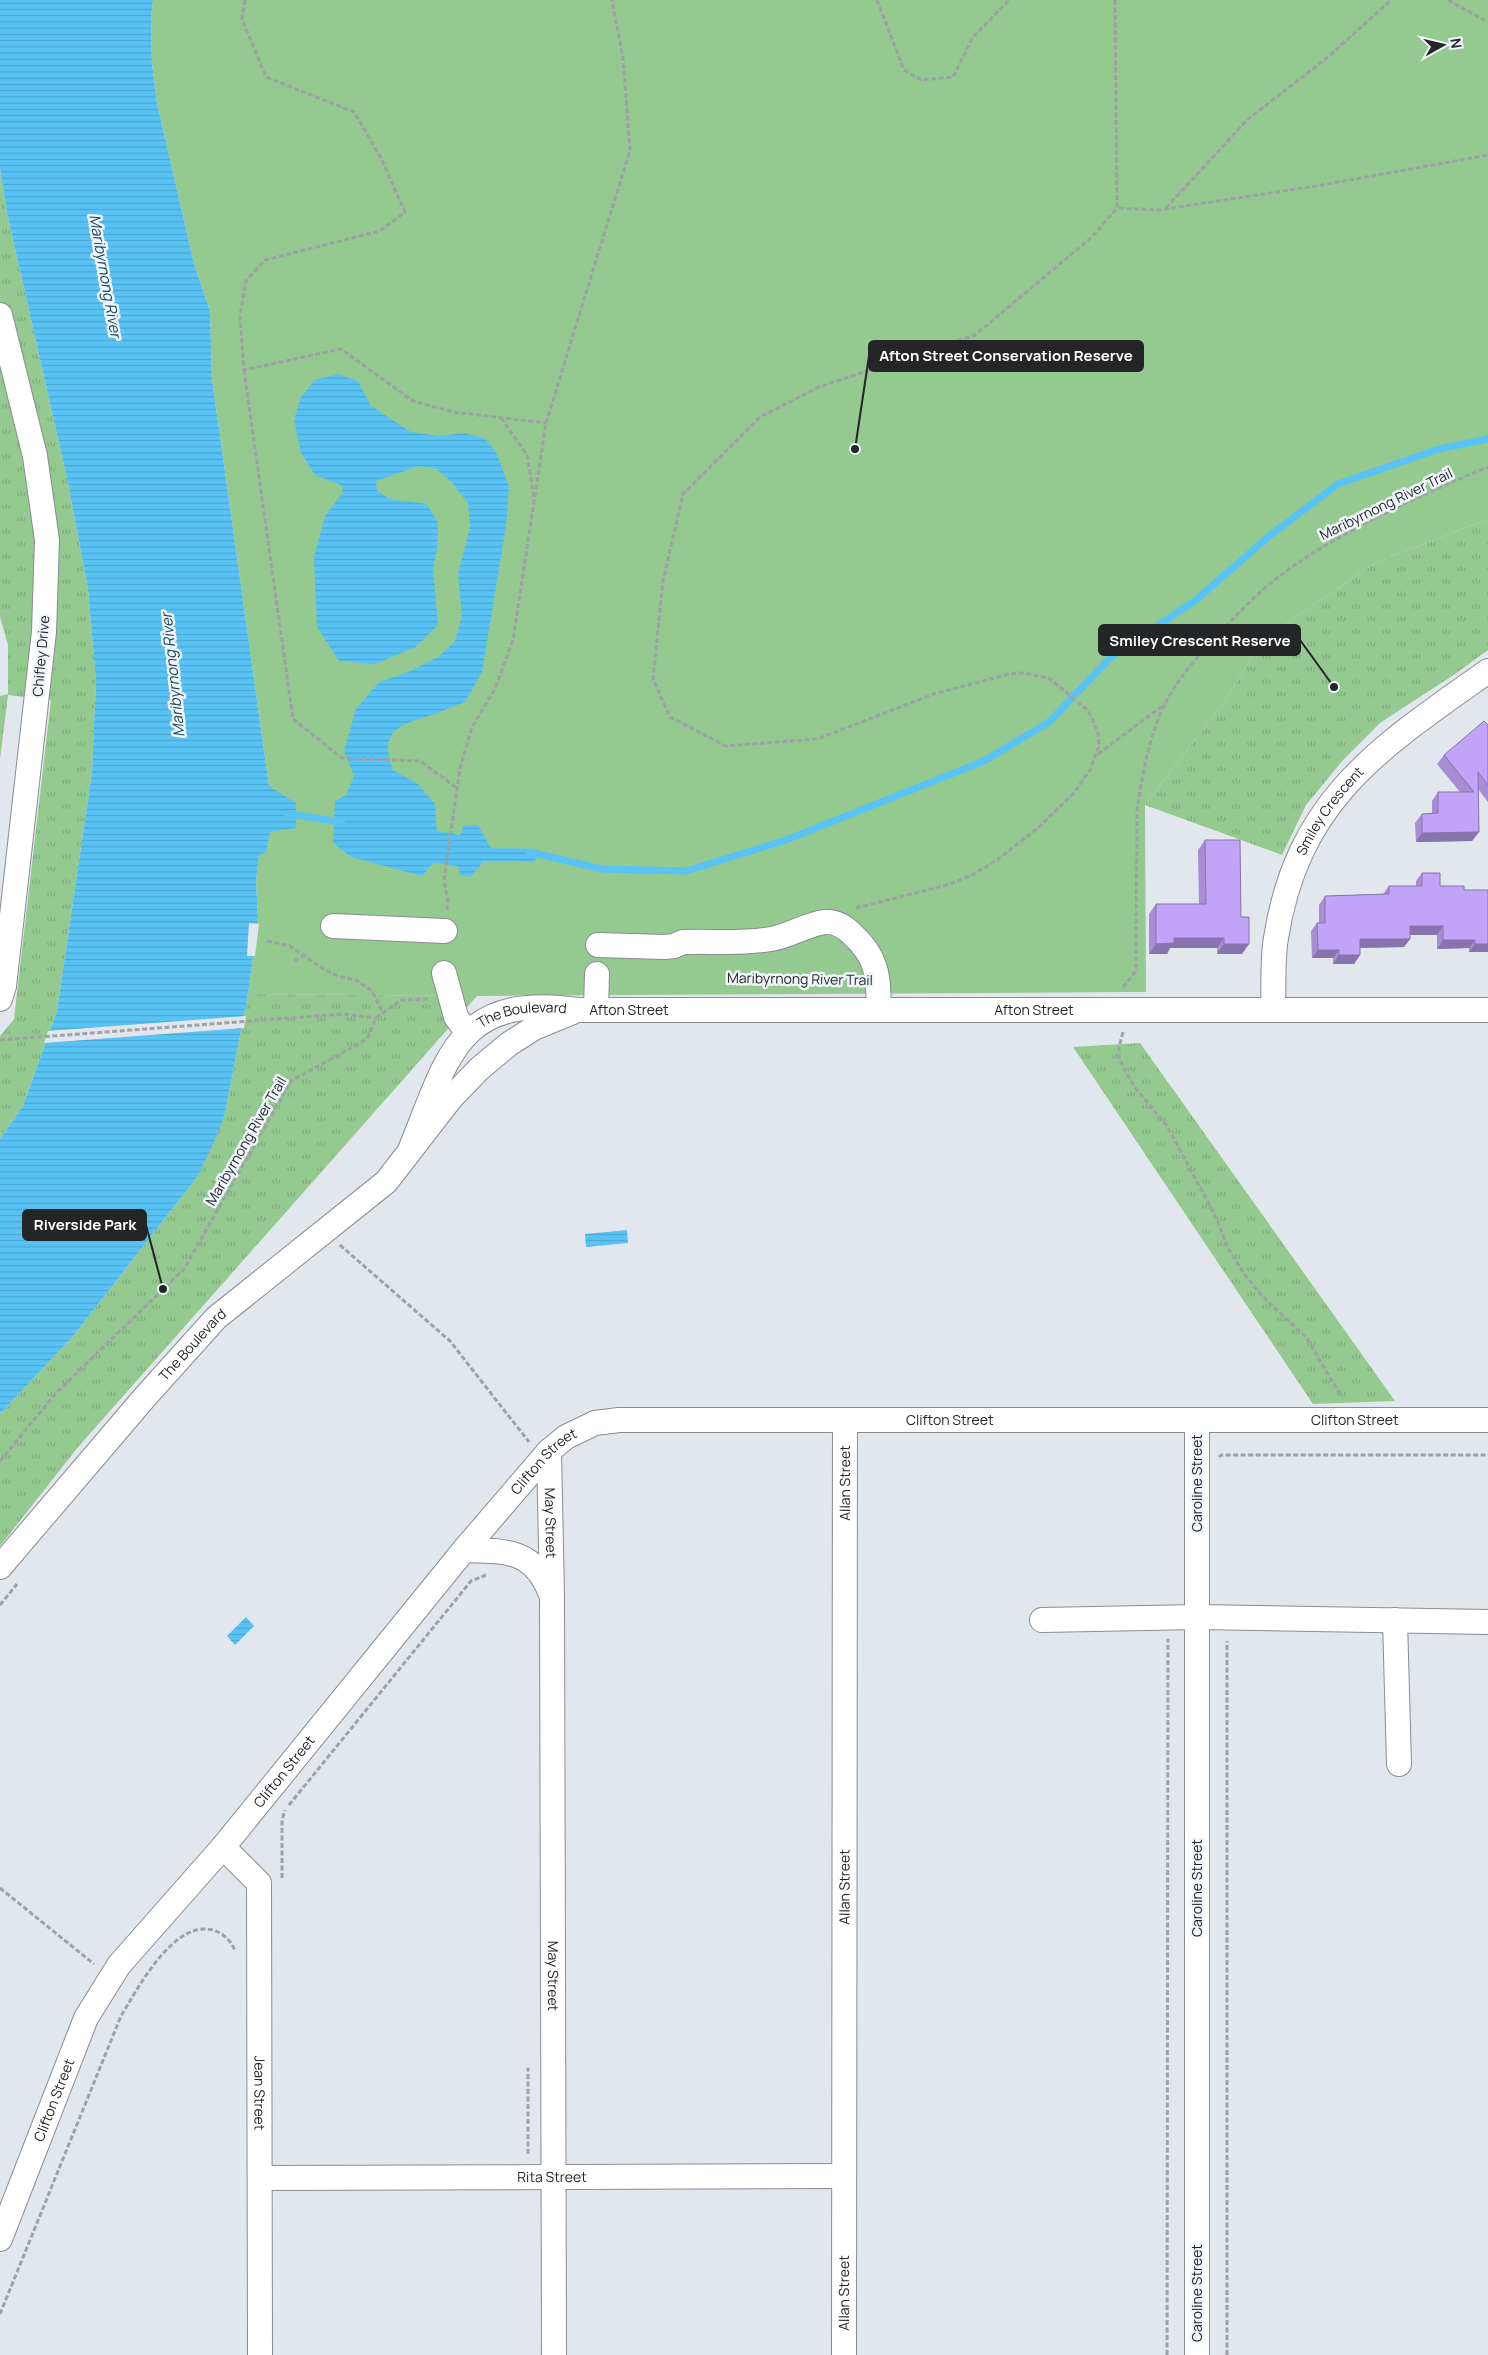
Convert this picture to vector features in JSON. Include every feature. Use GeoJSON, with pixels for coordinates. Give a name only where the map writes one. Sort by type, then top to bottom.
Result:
{"type":"FeatureCollection","features":[{"type":"Feature","properties":{"kind":"street","name":"Chifley Drive"},"geometry":{"type":"LineString","coordinates":[[0,315],[35,456],[47,540],[44,632],[4,986],[0,999]]}},
{"type":"Feature","properties":{"kind":"street","name":"Smiley Crescent"},"geometry":{"type":"LineString","coordinates":[[1273,1010],[1275,940],[1280,913],[1300,855],[1322,813],[1347,782],[1377,752],[1488,671]]}},
{"type":"Feature","properties":{"kind":"street"},"geometry":{"type":"LineString","coordinates":[[598,944],[664,947],[674,946],[683,942],[746,942],[791,934],[827,922],[846,927],[870,952],[876,971],[879,1010]]}},
{"type":"Feature","properties":{"kind":"street"},"geometry":{"type":"LineString","coordinates":[[333,926],[445,931]]}},
{"type":"Feature","properties":{"kind":"street"},"geometry":{"type":"LineString","coordinates":[[444,973],[456,1017],[467,1032]]}},
{"type":"Feature","properties":{"kind":"street"},"geometry":{"type":"LineString","coordinates":[[588,1010],[597,974]]}},
{"type":"Feature","properties":{"kind":"street","name":"The Boulevard"},"geometry":{"type":"LineString","coordinates":[[410,1150],[444,1068],[455,1047],[467,1032],[480,1023],[508,1010],[528,1006],[588,1010]]}},
{"type":"Feature","properties":{"kind":"street","name":"Afton Street"},"geometry":{"type":"LineString","coordinates":[[588,1010],[1488,1010]]}},
{"type":"Feature","properties":{"kind":"street","name":"The Boulevard"},"geometry":{"type":"LineString","coordinates":[[0,1567],[151,1390],[216,1318],[386,1182],[451,1098],[479,1069],[510,1044],[549,1020],[588,1010]]}},
{"type":"Feature","properties":{"kind":"street","name":"Clifton Street"},"geometry":{"type":"LineString","coordinates":[[0,2239],[86,2018],[119,1965],[223,1847],[464,1550],[539,1447],[595,1423],[620,1420],[1488,1420]]}},
{"type":"Feature","properties":{"kind":"street","name":"Allan Street"},"geometry":{"type":"LineString","coordinates":[[844,2355],[846,1421]]}},
{"type":"Feature","properties":{"kind":"street","name":"Caroline Street"},"geometry":{"type":"LineString","coordinates":[[1197,1421],[1197,2355]]}},
{"type":"Feature","properties":{"kind":"street","name":"May Street"},"geometry":{"type":"LineString","coordinates":[[539,1447],[552,1596],[554,2355]]}},
{"type":"Feature","properties":{"kind":"street","name":"May Street"},"geometry":{"type":"LineString","coordinates":[[464,1550],[514,1553],[534,1564],[545,1580],[552,1596]]}},
{"type":"Feature","properties":{"kind":"street"},"geometry":{"type":"LineString","coordinates":[[1042,1620],[1197,1617],[1488,1622]]}},
{"type":"Feature","properties":{"kind":"street"},"geometry":{"type":"LineString","coordinates":[[1395,1620],[1399,1764]]}},
{"type":"Feature","properties":{"kind":"street","name":"Jean Street"},"geometry":{"type":"LineString","coordinates":[[223,1847],[259,1884],[260,2355]]}},
{"type":"Feature","properties":{"kind":"street","name":"Rita Street"},"geometry":{"type":"LineString","coordinates":[[260,2178],[844,2176]]}},
{"type":"Feature","properties":{"kind":"path"},"geometry":{"type":"LineString","coordinates":[[245,0],[242,19],[266,77],[354,112],[381,158],[405,212],[380,231],[265,260],[246,281],[240,316],[244,370],[293,719],[342,758],[420,761],[457,788]]}},
{"type":"Feature","properties":{"kind":"path"},"geometry":{"type":"LineString","coordinates":[[445,931],[448,902],[444,880],[460,768],[472,727],[494,689],[513,640],[546,423],[630,150],[623,58],[612,0]]}},
{"type":"Feature","properties":{"kind":"path"},"geometry":{"type":"LineString","coordinates":[[876,0],[904,70],[921,80],[953,77],[973,37],[1009,0]]}},
{"type":"Feature","properties":{"kind":"path"},"geometry":{"type":"LineString","coordinates":[[827,922],[850,910],[947,885],[972,875],[997,860],[1038,828],[1074,793],[1090,770],[1097,754],[1098,734],[1092,717],[1086,709],[1049,678],[1023,673],[1009,674],[934,694],[817,739],[726,746],[670,717],[653,679],[663,581],[683,494],[760,417],[819,387],[975,335],[1092,237],[1116,208],[1115,0]]}},
{"type":"Feature","properties":{"kind":"path"},"geometry":{"type":"LineString","coordinates":[[1165,208],[1247,120],[1328,57],[1391,0]]}},
{"type":"Feature","properties":{"kind":"path"},"geometry":{"type":"LineString","coordinates":[[1448,0],[1488,22]]}},
{"type":"Feature","properties":{"kind":"path"},"geometry":{"type":"LineString","coordinates":[[1116,208],[1165,208],[1316,186],[1488,155]]}},
{"type":"Feature","properties":{"kind":"path"},"geometry":{"type":"LineString","coordinates":[[244,370],[340,349],[413,400],[453,412],[546,423]]}},
{"type":"Feature","properties":{"kind":"path"},"geometry":{"type":"LineString","coordinates":[[501,418],[527,455],[535,501]]}},
{"type":"Feature","properties":{"kind":"path","name":"Maribyrnong River Trail"},"geometry":{"type":"LineString","coordinates":[[1126,984],[1134,974],[1136,959],[1139,793],[1149,751],[1165,704],[1172,690],[1196,659],[1248,604],[1276,578],[1357,528],[1488,467]]}},
{"type":"Feature","properties":{"kind":"path"},"geometry":{"type":"LineString","coordinates":[[1097,754],[1165,704]]}},
{"type":"Feature","properties":{"kind":"path"},"geometry":{"type":"LineString","coordinates":[[267,941],[290,946],[337,976],[356,980],[372,991],[383,1013]]}},
{"type":"Feature","properties":{"kind":"path"},"geometry":{"type":"LineString","coordinates":[[294,961],[305,955]]}},
{"type":"Feature","properties":{"kind":"path"},"geometry":{"type":"LineString","coordinates":[[1118,989],[1126,984],[1130,992],[1132,1010],[1119,1047],[1119,1057],[1123,1067],[1134,1086],[1167,1126],[1215,1215],[1228,1248],[1245,1275],[1263,1296],[1306,1337],[1341,1396]]}},
{"type":"Feature","properties":{"kind":"path","name":"Maribyrnong River Trail"},"geometry":{"type":"LineString","coordinates":[[0,1461],[57,1392],[184,1270],[291,1081],[367,1039],[376,1018],[401,1000],[450,999]]}},
{"type":"Feature","properties":{"kind":"path"},"geometry":{"type":"LineString","coordinates":[[0,1040],[343,1014],[376,1018]]}},
{"type":"Feature","properties":{"kind":"path"},"geometry":{"type":"LineString","coordinates":[[336,1241],[450,1341],[539,1447]]}},
{"type":"Feature","properties":{"kind":"path"},"geometry":{"type":"LineString","coordinates":[[1213,1461],[1221,1455],[1488,1455]]}},
{"type":"Feature","properties":{"kind":"path"},"geometry":{"type":"LineString","coordinates":[[282,1879],[282,1820],[284,1811],[471,1582],[490,1574]]}},
{"type":"Feature","properties":{"kind":"path"},"geometry":{"type":"LineString","coordinates":[[0,1605],[20,1580]]}},
{"type":"Feature","properties":{"kind":"path"},"geometry":{"type":"LineString","coordinates":[[1167,2355],[1168,1633],[1197,1617],[1227,1640],[1227,2355]]}},
{"type":"Feature","properties":{"kind":"path"},"geometry":{"type":"LineString","coordinates":[[0,1888],[101,1969]]}},
{"type":"Feature","properties":{"kind":"path"},"geometry":{"type":"LineString","coordinates":[[0,2314],[121,2016],[145,1976],[177,1940],[190,1930],[209,1930],[226,1936],[234,1948],[236,1958]]}},
{"type":"Feature","properties":{"kind":"path"},"geometry":{"type":"LineString","coordinates":[[528,2066],[528,2178]]}},
{"type":"Feature","properties":{"kind":"green space"},"geometry":{"type":"Polygon","coordinates":[[[153,0],[1488,0],[1488,519],[1375,563],[1262,640],[1225,701],[1145,805],[1146,992],[477,996],[248,994],[258,919],[256,881],[259,854],[266,852],[269,786],[212,379],[210,311],[194,264],[157,103],[152,63],[151,20],[153,0]]]}},
{"type":"Feature","properties":{"kind":"green space"},"geometry":{"type":"Polygon","coordinates":[[[0,169],[7,213],[68,483],[88,589],[96,681],[92,772],[57,1011],[23,1106],[0,1139],[0,1036],[14,1019],[51,700],[8,695],[0,759],[0,696],[8,694],[8,645],[0,617],[0,169]]]}},
{"type":"Feature","properties":{"kind":"green space"},"geometry":{"type":"Polygon","coordinates":[[[1488,519],[1488,650],[1380,723],[1343,760],[1306,805],[1282,855],[1145,805],[1225,701],[1262,640],[1375,563],[1488,519]]]}},
{"type":"Feature","properties":{"kind":"green space"},"geometry":{"type":"Polygon","coordinates":[[[248,994],[477,996],[79,1446],[0,1546],[0,1414],[74,1335],[198,1176],[225,1114],[248,994]]]}},
{"type":"Feature","properties":{"kind":"green space"},"geometry":{"type":"Polygon","coordinates":[[[1140,1043],[1395,1401],[1313,1404],[1073,1047],[1140,1043]]]}},
{"type":"Feature","properties":{"kind":"water","name":"Maribyrnong River"},"geometry":{"type":"Polygon","coordinates":[[[0,0],[153,0],[151,20],[152,63],[157,103],[194,264],[210,311],[212,379],[269,786],[296,803],[296,828],[270,832],[266,852],[259,855],[256,881],[258,919],[248,994],[225,1114],[198,1176],[74,1335],[0,1414],[0,1139],[23,1106],[57,1011],[92,772],[96,681],[88,589],[68,483],[7,213],[0,169],[0,0]]]}},
{"type":"Feature","properties":{"kind":"water"},"geometry":{"type":"Polygon","coordinates":[[[338,374],[358,381],[371,406],[411,432],[439,436],[465,433],[486,439],[497,454],[509,487],[506,526],[482,672],[465,702],[410,722],[394,731],[388,746],[389,757],[393,770],[418,784],[435,804],[437,831],[460,835],[464,825],[478,825],[491,848],[538,849],[535,862],[484,861],[470,877],[460,875],[458,866],[433,863],[422,876],[351,857],[333,843],[335,801],[346,795],[354,776],[344,751],[356,709],[379,682],[408,672],[438,657],[455,641],[462,616],[458,574],[470,527],[468,503],[451,481],[436,469],[419,466],[376,481],[377,491],[390,499],[427,504],[438,523],[437,550],[433,569],[438,625],[416,647],[375,664],[339,661],[317,627],[314,557],[325,516],[343,492],[341,485],[315,475],[301,453],[294,420],[301,397],[315,380],[338,374]]]}},
{"type":"Feature","properties":{"kind":"water"},"geometry":{"type":"Polygon","coordinates":[[[627,1230],[628,1243],[586,1247],[585,1234],[627,1230]]]}},
{"type":"Feature","properties":{"kind":"water"},"geometry":{"type":"Polygon","coordinates":[[[246,1617],[254,1626],[235,1645],[227,1636],[246,1617]]]}},
{"type":"Feature","properties":{"kind":"pier"},"geometry":{"type":"Polygon","coordinates":[[[249,923],[259,924],[255,956],[247,956],[249,923]]]}},
{"type":"Feature","properties":{"kind":"pier"},"geometry":{"type":"Polygon","coordinates":[[[246,1016],[244,1028],[44,1043],[48,1031],[246,1016]]]}},
{"type":"Feature","properties":{"kind":"building"},"geometry":{"type":"Polygon","coordinates":[[[1484,721],[1488,725],[1488,785],[1478,772],[1479,832],[1422,833],[1422,814],[1438,813],[1438,792],[1474,792],[1444,755],[1484,721]]]}},
{"type":"Feature","properties":{"kind":"building"},"geometry":{"type":"Polygon","coordinates":[[[1205,840],[1240,840],[1241,917],[1249,917],[1249,944],[1224,944],[1224,938],[1174,938],[1174,943],[1156,944],[1156,904],[1206,904],[1205,840]]]}},
{"type":"Feature","properties":{"kind":"building"},"geometry":{"type":"Polygon","coordinates":[[[1422,873],[1440,873],[1440,886],[1464,886],[1464,890],[1488,890],[1488,944],[1475,944],[1475,940],[1443,940],[1443,926],[1410,926],[1410,939],[1360,939],[1360,955],[1339,955],[1339,950],[1318,950],[1317,923],[1325,923],[1325,896],[1389,894],[1389,886],[1422,886],[1422,873]]]}},
{"type":"Feature","properties":{"kind":"waterway"},"geometry":{"type":"LineString","coordinates":[[529,852],[602,869],[686,871],[786,840],[984,761],[1049,722],[1111,657],[1196,600],[1268,537],[1338,484],[1439,449],[1488,439]]}},
{"type":"Feature","properties":{"kind":"waterway"},"geometry":{"type":"LineString","coordinates":[[288,814],[342,822]]}},
{"type":"Feature","properties":{"kind":"place","name":"Afton Street Conservation Reserve"},"geometry":{"type":"Point","coordinates":[855,449]}},
{"type":"Feature","properties":{"kind":"place","name":"Smiley Crescent Reserve"},"geometry":{"type":"Point","coordinates":[1334,687]}},
{"type":"Feature","properties":{"kind":"place","name":"Riverside Park"},"geometry":{"type":"Point","coordinates":[163,1289]}}]}
